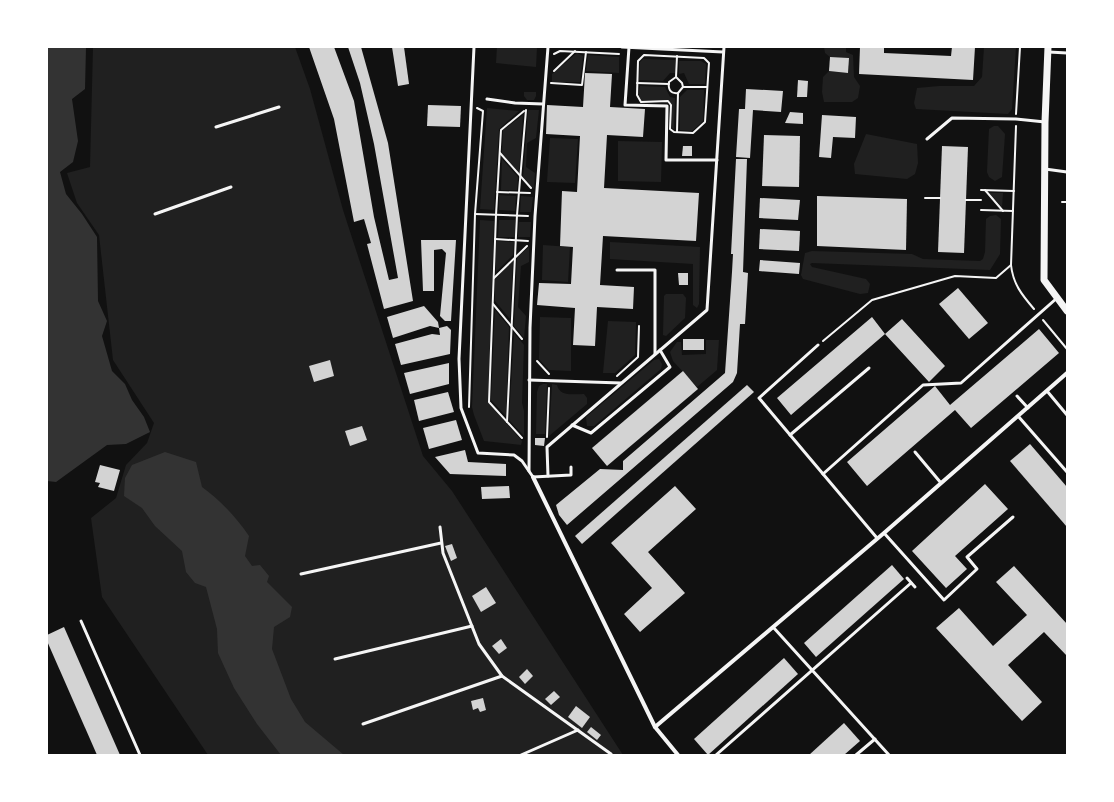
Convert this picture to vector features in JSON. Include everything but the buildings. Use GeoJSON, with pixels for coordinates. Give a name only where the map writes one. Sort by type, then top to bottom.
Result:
{"type":"FeatureCollection","features":[{"type":"Feature","properties":{"kind":"street"},"geometry":{"type":"LineString","coordinates":[[1048,49],[1045,122],[1044,280],[1067,311]]}},
{"type":"Feature","properties":{"kind":"street"},"geometry":{"type":"LineString","coordinates":[[655,727],[884,533],[1067,373]]}},
{"type":"Feature","properties":{"kind":"street"},"geometry":{"type":"LineString","coordinates":[[533,477],[655,727],[678,755]]}},
{"type":"Feature","properties":{"kind":"lane"},"geometry":{"type":"LineString","coordinates":[[474,47],[459,359],[460,408],[478,453],[514,455],[522,461],[533,477],[571,476],[571,468]]}},
{"type":"Feature","properties":{"kind":"lane"},"geometry":{"type":"LineString","coordinates":[[529,471],[529,380],[535,216],[548,47]]}},
{"type":"Feature","properties":{"kind":"lane"},"geometry":{"type":"LineString","coordinates":[[622,47],[723,52]]}},
{"type":"Feature","properties":{"kind":"lane"},"geometry":{"type":"LineString","coordinates":[[629,47],[625,105],[667,106],[666,160],[717,160]]}},
{"type":"Feature","properties":{"kind":"lane"},"geometry":{"type":"LineString","coordinates":[[548,476],[547,447],[707,310],[724,47]]}},
{"type":"Feature","properties":{"kind":"lane"},"geometry":{"type":"LineString","coordinates":[[1048,49],[1067,53]]}},
{"type":"Feature","properties":{"kind":"lane"},"geometry":{"type":"LineString","coordinates":[[487,99],[515,103],[543,104]]}},
{"type":"Feature","properties":{"kind":"lane"},"geometry":{"type":"LineString","coordinates":[[216,127],[279,107]]}},
{"type":"Feature","properties":{"kind":"lane"},"geometry":{"type":"LineString","coordinates":[[927,139],[952,118],[1045,122]]}},
{"type":"Feature","properties":{"kind":"lane"},"geometry":{"type":"LineString","coordinates":[[1045,169],[1067,172]]}},
{"type":"Feature","properties":{"kind":"lane"},"geometry":{"type":"LineString","coordinates":[[155,214],[231,187]]}},
{"type":"Feature","properties":{"kind":"lane"},"geometry":{"type":"LineString","coordinates":[[617,270],[655,270],[655,354]]}},
{"type":"Feature","properties":{"kind":"lane"},"geometry":{"type":"LineString","coordinates":[[823,474],[923,385],[961,383],[1057,298]]}},
{"type":"Feature","properties":{"kind":"lane"},"geometry":{"type":"LineString","coordinates":[[818,345],[759,398],[877,538]]}},
{"type":"Feature","properties":{"kind":"lane"},"geometry":{"type":"LineString","coordinates":[[572,425],[591,433],[670,367],[660,350]]}},
{"type":"Feature","properties":{"kind":"lane"},"geometry":{"type":"LineString","coordinates":[[790,435],[869,368]]}},
{"type":"Feature","properties":{"kind":"lane"},"geometry":{"type":"LineString","coordinates":[[529,380],[622,383]]}},
{"type":"Feature","properties":{"kind":"lane"},"geometry":{"type":"LineString","coordinates":[[1047,392],[1067,415]]}},
{"type":"Feature","properties":{"kind":"lane"},"geometry":{"type":"LineString","coordinates":[[1017,396],[1028,408]]}},
{"type":"Feature","properties":{"kind":"lane"},"geometry":{"type":"LineString","coordinates":[[1018,416],[1067,472]]}},
{"type":"Feature","properties":{"kind":"lane"},"geometry":{"type":"LineString","coordinates":[[915,452],[941,483]]}},
{"type":"Feature","properties":{"kind":"lane"},"geometry":{"type":"LineString","coordinates":[[884,533],[944,600],[977,569],[967,557],[1013,517]]}},
{"type":"Feature","properties":{"kind":"lane"},"geometry":{"type":"LineString","coordinates":[[440,527],[443,553],[479,644],[502,676],[611,754]]}},
{"type":"Feature","properties":{"kind":"lane"},"geometry":{"type":"LineString","coordinates":[[302,574],[441,543]]}},
{"type":"Feature","properties":{"kind":"lane"},"geometry":{"type":"LineString","coordinates":[[907,578],[915,587]]}},
{"type":"Feature","properties":{"kind":"lane"},"geometry":{"type":"LineString","coordinates":[[716,755],[911,583]]}},
{"type":"Feature","properties":{"kind":"lane"},"geometry":{"type":"LineString","coordinates":[[81,621],[140,755]]}},
{"type":"Feature","properties":{"kind":"lane"},"geometry":{"type":"LineString","coordinates":[[334,659],[472,626]]}},
{"type":"Feature","properties":{"kind":"lane"},"geometry":{"type":"LineString","coordinates":[[773,627],[889,755]]}},
{"type":"Feature","properties":{"kind":"lane"},"geometry":{"type":"LineString","coordinates":[[363,724],[502,676]]}},
{"type":"Feature","properties":{"kind":"lane"},"geometry":{"type":"LineString","coordinates":[[521,755],[578,730]]}},
{"type":"Feature","properties":{"kind":"lane"},"geometry":{"type":"LineString","coordinates":[[856,755],[874,739]]}},
{"type":"Feature","properties":{"kind":"path"},"geometry":{"type":"LineString","coordinates":[[818,345],[872,300],[955,276],[996,278],[1011,265],[1020,47]]}},
{"type":"Feature","properties":{"kind":"path"},"geometry":{"type":"LineString","coordinates":[[551,57],[560,50],[619,54]]}},
{"type":"Feature","properties":{"kind":"path"},"geometry":{"type":"LineString","coordinates":[[551,68],[550,74],[575,52]]}},
{"type":"Feature","properties":{"kind":"path"},"geometry":{"type":"LineString","coordinates":[[550,83],[582,85],[586,52]]}},
{"type":"Feature","properties":{"kind":"path"},"geometry":{"type":"LineString","coordinates":[[644,55],[677,57],[704,58],[709,63],[705,122],[693,133],[677,132],[670,129],[671,105],[668,102],[641,102],[636,95],[638,62],[640,58],[644,55]]}},
{"type":"Feature","properties":{"kind":"path"},"geometry":{"type":"LineString","coordinates":[[676,77],[677,57]]}},
{"type":"Feature","properties":{"kind":"path"},"geometry":{"type":"LineString","coordinates":[[676,77],[672,78],[668,84],[670,91],[678,93]]}},
{"type":"Feature","properties":{"kind":"path"},"geometry":{"type":"LineString","coordinates":[[676,77],[682,82],[683,87]]}},
{"type":"Feature","properties":{"kind":"path"},"geometry":{"type":"LineString","coordinates":[[550,78],[550,90]]}},
{"type":"Feature","properties":{"kind":"path"},"geometry":{"type":"LineString","coordinates":[[637,84],[668,84]]}},
{"type":"Feature","properties":{"kind":"path"},"geometry":{"type":"LineString","coordinates":[[683,87],[707,87]]}},
{"type":"Feature","properties":{"kind":"path"},"geometry":{"type":"LineString","coordinates":[[677,132],[678,93],[683,87]]}},
{"type":"Feature","properties":{"kind":"path"},"geometry":{"type":"LineString","coordinates":[[469,407],[475,214],[483,112],[474,106]]}},
{"type":"Feature","properties":{"kind":"path"},"geometry":{"type":"LineString","coordinates":[[507,422],[517,215],[526,108],[501,130],[497,192],[489,402],[507,422],[529,446]]}},
{"type":"Feature","properties":{"kind":"path"},"geometry":{"type":"LineString","coordinates":[[500,153],[536,194]]}},
{"type":"Feature","properties":{"kind":"path"},"geometry":{"type":"LineString","coordinates":[[981,190],[1014,191]]}},
{"type":"Feature","properties":{"kind":"path"},"geometry":{"type":"LineString","coordinates":[[985,190],[1003,210]]}},
{"type":"Feature","properties":{"kind":"path"},"geometry":{"type":"LineString","coordinates":[[497,192],[536,194]]}},
{"type":"Feature","properties":{"kind":"path"},"geometry":{"type":"LineString","coordinates":[[925,198],[940,198]]}},
{"type":"Feature","properties":{"kind":"path"},"geometry":{"type":"LineString","coordinates":[[966,200],[981,200]]}},
{"type":"Feature","properties":{"kind":"path"},"geometry":{"type":"LineString","coordinates":[[1062,202],[1067,202]]}},
{"type":"Feature","properties":{"kind":"path"},"geometry":{"type":"LineString","coordinates":[[981,210],[1014,211]]}},
{"type":"Feature","properties":{"kind":"path"},"geometry":{"type":"LineString","coordinates":[[466,214],[535,216]]}},
{"type":"Feature","properties":{"kind":"path"},"geometry":{"type":"LineString","coordinates":[[495,239],[534,241]]}},
{"type":"Feature","properties":{"kind":"path"},"geometry":{"type":"LineString","coordinates":[[494,278],[515,256],[534,241]]}},
{"type":"Feature","properties":{"kind":"path"},"geometry":{"type":"LineString","coordinates":[[609,376],[617,376],[638,357],[639,326]]}},
{"type":"Feature","properties":{"kind":"shaded area"},"geometry":{"type":"Polygon","coordinates":[[[47,47],[86,47],[85,89],[72,99],[78,141],[73,162],[60,172],[66,194],[82,214],[97,237],[98,301],[107,321],[102,336],[112,371],[125,384],[132,400],[144,417],[150,432],[126,444],[107,445],[56,482],[47,481],[47,47]]]}},
{"type":"Feature","properties":{"kind":"shaded area"},"geometry":{"type":"Polygon","coordinates":[[[93,47],[295,47],[310,89],[343,210],[423,456],[452,491],[623,755],[208,755],[102,597],[91,518],[116,498],[126,465],[147,443],[154,423],[113,360],[99,235],[77,203],[67,173],[90,167],[93,47]]]}},
{"type":"Feature","properties":{"kind":"shaded area"},"geometry":{"type":"Polygon","coordinates":[[[497,47],[537,47],[536,67],[496,63],[497,47]]]}},
{"type":"Feature","properties":{"kind":"shaded area"},"geometry":{"type":"Polygon","coordinates":[[[824,47],[846,47],[846,52],[853,55],[854,77],[860,86],[858,98],[852,102],[824,102],[822,92],[823,77],[829,71],[848,73],[849,58],[830,57],[825,53],[824,47]]]}},
{"type":"Feature","properties":{"kind":"shaded area"},"geometry":{"type":"Polygon","coordinates":[[[984,47],[1016,47],[1012,109],[1008,114],[916,109],[914,103],[917,88],[939,86],[974,86],[982,77],[984,47]]]}},
{"type":"Feature","properties":{"kind":"shaded area"},"geometry":{"type":"Polygon","coordinates":[[[577,53],[583,56],[580,82],[552,82],[552,74],[577,53]]]}},
{"type":"Feature","properties":{"kind":"shaded area"},"geometry":{"type":"Polygon","coordinates":[[[588,55],[619,57],[619,73],[586,71],[588,55]]]}},
{"type":"Feature","properties":{"kind":"shaded area"},"geometry":{"type":"Polygon","coordinates":[[[643,59],[675,60],[675,73],[670,73],[663,81],[639,80],[640,62],[643,59]]]}},
{"type":"Feature","properties":{"kind":"shaded area"},"geometry":{"type":"Polygon","coordinates":[[[679,61],[701,61],[706,64],[705,84],[689,84],[684,73],[679,74],[679,61]]]}},
{"type":"Feature","properties":{"kind":"shaded area"},"geometry":{"type":"Polygon","coordinates":[[[640,86],[665,87],[670,97],[675,98],[674,129],[672,128],[672,104],[669,101],[642,101],[638,94],[640,86]]]}},
{"type":"Feature","properties":{"kind":"shaded area"},"geometry":{"type":"Polygon","coordinates":[[[687,90],[704,90],[703,121],[692,131],[680,130],[680,97],[687,90]]]}},
{"type":"Feature","properties":{"kind":"shaded area"},"geometry":{"type":"Polygon","coordinates":[[[524,92],[536,92],[534,100],[527,100],[524,96],[524,92]]]}},
{"type":"Feature","properties":{"kind":"shaded area"},"geometry":{"type":"Polygon","coordinates":[[[487,108],[519,111],[499,129],[494,210],[480,209],[487,108]]]}},
{"type":"Feature","properties":{"kind":"shaded area"},"geometry":{"type":"Polygon","coordinates":[[[528,110],[539,110],[536,138],[527,143],[526,167],[535,173],[534,189],[523,177],[528,110]]]}},
{"type":"Feature","properties":{"kind":"shaded area"},"geometry":{"type":"Polygon","coordinates":[[[523,115],[519,173],[502,153],[503,130],[523,115]]]}},
{"type":"Feature","properties":{"kind":"shaded area"},"geometry":{"type":"Polygon","coordinates":[[[994,126],[998,126],[1005,134],[1002,177],[995,181],[989,177],[987,172],[989,129],[994,126]]]}},
{"type":"Feature","properties":{"kind":"shaded area"},"geometry":{"type":"Polygon","coordinates":[[[866,134],[917,144],[918,163],[915,174],[907,179],[855,174],[854,164],[866,134]]]}},
{"type":"Feature","properties":{"kind":"shaded area"},"geometry":{"type":"Polygon","coordinates":[[[550,138],[578,139],[575,183],[547,182],[550,138]]]}},
{"type":"Feature","properties":{"kind":"shaded area"},"geometry":{"type":"Polygon","coordinates":[[[618,141],[662,142],[661,182],[618,181],[618,141]]]}},
{"type":"Feature","properties":{"kind":"shaded area"},"geometry":{"type":"Polygon","coordinates":[[[502,159],[518,177],[517,190],[501,190],[502,159]]]}},
{"type":"Feature","properties":{"kind":"shaded area"},"geometry":{"type":"Polygon","coordinates":[[[989,193],[1003,193],[1002,207],[989,193]]]}},
{"type":"Feature","properties":{"kind":"shaded area"},"geometry":{"type":"Polygon","coordinates":[[[499,195],[516,196],[515,211],[499,210],[499,195]]]}},
{"type":"Feature","properties":{"kind":"shaded area"},"geometry":{"type":"Polygon","coordinates":[[[521,196],[533,197],[531,212],[520,212],[521,196]]]}},
{"type":"Feature","properties":{"kind":"shaded area"},"geometry":{"type":"Polygon","coordinates":[[[996,215],[1001,219],[1000,254],[990,270],[810,264],[812,267],[866,279],[870,284],[868,293],[860,294],[803,279],[801,275],[805,253],[812,251],[912,254],[923,259],[980,261],[983,259],[985,252],[986,219],[990,216],[996,215]]]}},
{"type":"Feature","properties":{"kind":"shaded area"},"geometry":{"type":"Polygon","coordinates":[[[480,220],[494,221],[488,402],[522,441],[521,445],[484,441],[472,407],[480,220]]]}},
{"type":"Feature","properties":{"kind":"shaded area"},"geometry":{"type":"Polygon","coordinates":[[[499,220],[515,220],[515,237],[498,237],[499,220]]]}},
{"type":"Feature","properties":{"kind":"shaded area"},"geometry":{"type":"Polygon","coordinates":[[[519,222],[531,222],[530,237],[518,237],[519,222]]]}},
{"type":"Feature","properties":{"kind":"shaded area"},"geometry":{"type":"Polygon","coordinates":[[[496,241],[514,242],[513,255],[496,272],[496,241]]]}},
{"type":"Feature","properties":{"kind":"shaded area"},"geometry":{"type":"Polygon","coordinates":[[[610,242],[700,247],[699,304],[697,308],[693,305],[693,264],[610,259],[610,242]]]}},
{"type":"Feature","properties":{"kind":"shaded area"},"geometry":{"type":"Polygon","coordinates":[[[543,245],[570,247],[568,282],[542,280],[543,245]]]}},
{"type":"Feature","properties":{"kind":"shaded area"},"geometry":{"type":"Polygon","coordinates":[[[529,247],[529,262],[521,266],[518,307],[526,316],[524,338],[514,326],[517,257],[529,247]]]}},
{"type":"Feature","properties":{"kind":"shaded area"},"geometry":{"type":"Polygon","coordinates":[[[513,261],[510,319],[495,301],[495,279],[513,261]]]}},
{"type":"Feature","properties":{"kind":"shaded area"},"geometry":{"type":"Polygon","coordinates":[[[666,294],[683,294],[686,298],[685,318],[666,336],[663,335],[664,296],[666,294]]]}},
{"type":"Feature","properties":{"kind":"shaded area"},"geometry":{"type":"Polygon","coordinates":[[[495,310],[509,327],[506,416],[491,400],[495,310]]]}},
{"type":"Feature","properties":{"kind":"shaded area"},"geometry":{"type":"Polygon","coordinates":[[[540,317],[571,318],[571,371],[549,370],[539,359],[540,317]]]}},
{"type":"Feature","properties":{"kind":"shaded area"},"geometry":{"type":"Polygon","coordinates":[[[608,321],[636,322],[635,355],[615,373],[603,373],[608,321]]]}},
{"type":"Feature","properties":{"kind":"shaded area"},"geometry":{"type":"Polygon","coordinates":[[[514,333],[524,345],[522,403],[524,411],[524,436],[509,420],[514,333]]]}},
{"type":"Feature","properties":{"kind":"shaded area"},"geometry":{"type":"Polygon","coordinates":[[[706,340],[719,340],[717,370],[697,387],[673,361],[670,352],[677,342],[681,342],[682,355],[706,354],[706,340]]]}},
{"type":"Feature","properties":{"kind":"shaded area"},"geometry":{"type":"Polygon","coordinates":[[[659,359],[662,364],[661,369],[594,426],[587,426],[586,417],[654,360],[659,359]]]}},
{"type":"Feature","properties":{"kind":"shaded area"},"geometry":{"type":"Polygon","coordinates":[[[547,384],[545,434],[536,434],[537,392],[539,386],[547,384]]]}},
{"type":"Feature","properties":{"kind":"shaded area"},"geometry":{"type":"Polygon","coordinates":[[[552,384],[557,385],[564,393],[584,394],[587,398],[587,404],[549,436],[552,384]]]}},
{"type":"Feature","properties":{"kind":"shaded area"},"geometry":{"type":"Polygon","coordinates":[[[165,452],[196,462],[202,487],[227,509],[249,536],[245,556],[252,566],[260,565],[269,576],[267,582],[292,607],[290,617],[274,627],[272,649],[291,699],[305,722],[344,755],[281,755],[257,724],[234,688],[218,653],[217,629],[206,587],[195,583],[186,572],[182,551],[155,526],[142,508],[124,496],[125,478],[132,465],[165,452]]]}}]}
